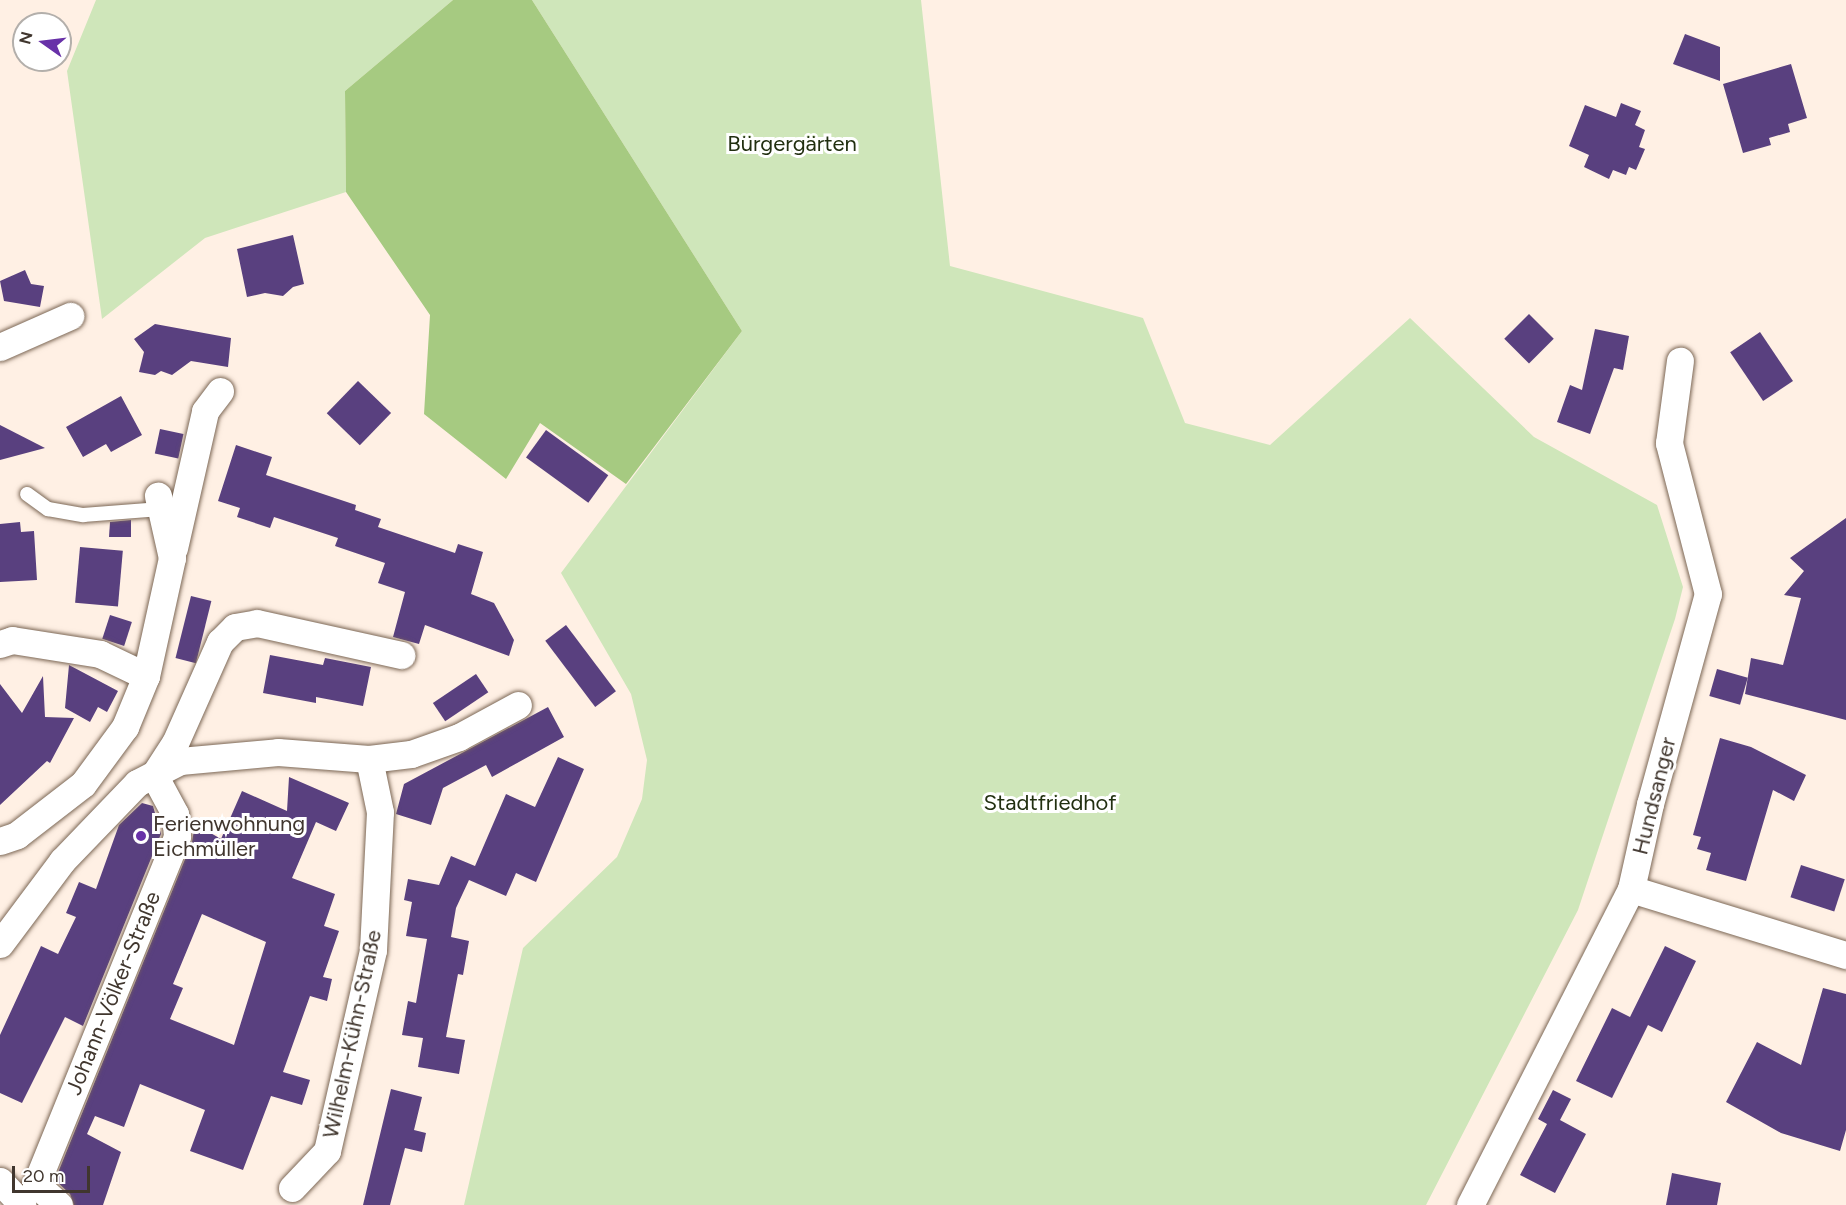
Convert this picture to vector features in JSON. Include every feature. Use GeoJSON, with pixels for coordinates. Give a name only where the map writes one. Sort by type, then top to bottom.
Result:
{"type":"FeatureCollection","features":[{"type":"Feature","properties":{"kind":"street"},"geometry":{"type":"LineString","coordinates":[[0,347],[70,316]]}},
{"type":"Feature","properties":{"kind":"street","name":"Hundsanger"},"geometry":{"type":"LineString","coordinates":[[1470,1204],[1631,889],[1650,804],[1708,594],[1669,443],[1680,361]]}},
{"type":"Feature","properties":{"kind":"street"},"geometry":{"type":"LineString","coordinates":[[0,841],[17,835],[82,784],[126,727],[146,676],[205,411],[220,391]]}},
{"type":"Feature","properties":{"kind":"street"},"geometry":{"type":"LineString","coordinates":[[160,502],[172,558]]}},
{"type":"Feature","properties":{"kind":"street"},"geometry":{"type":"LineString","coordinates":[[154,775],[175,742],[220,642],[235,627],[258,623],[401,655]]}},
{"type":"Feature","properties":{"kind":"street"},"geometry":{"type":"LineString","coordinates":[[0,644],[12,640],[100,654],[146,676]]}},
{"type":"Feature","properties":{"kind":"street"},"geometry":{"type":"LineString","coordinates":[[0,944],[62,861],[137,783],[180,761],[278,752],[369,759],[411,754],[449,740],[518,705]]}},
{"type":"Feature","properties":{"kind":"street","name":"Wilhelm-Kühn-Straße"},"geometry":{"type":"LineString","coordinates":[[292,1188],[327,1151],[373,950],[380,812],[369,759]]}},
{"type":"Feature","properties":{"kind":"street","name":"Johann-Völker-Straße"},"geometry":{"type":"LineString","coordinates":[[59,1205],[36,1184],[177,836],[175,814],[154,775]]}},
{"type":"Feature","properties":{"kind":"street"},"geometry":{"type":"LineString","coordinates":[[1631,889],[1846,955]]}},
{"type":"Feature","properties":{"kind":"street"},"geometry":{"type":"LineString","coordinates":[[0,1181],[22,1205]]}},
{"type":"Feature","properties":{"kind":"lane"},"geometry":{"type":"LineString","coordinates":[[27,494],[48,509],[83,515],[160,502]]}},
{"type":"Feature","properties":{"kind":"green space"},"geometry":{"type":"Polygon","coordinates":[[[96,0],[453,0],[345,91],[346,192],[205,238],[102,319],[67,72],[72,72],[72,59],[96,0]]]}},
{"type":"Feature","properties":{"kind":"green space"},"geometry":{"type":"Polygon","coordinates":[[[453,0],[532,0],[742,331],[626,484],[540,423],[506,479],[424,414],[430,315],[346,192],[345,91],[453,0]]]}},
{"type":"Feature","properties":{"kind":"green space","name":"Stadtfriedhof"},"geometry":{"type":"Polygon","coordinates":[[[532,0],[921,0],[950,266],[1143,318],[1185,423],[1270,445],[1410,318],[1534,437],[1657,505],[1683,587],[1675,619],[1578,910],[1426,1205],[464,1205],[523,948],[617,857],[642,799],[647,760],[631,694],[561,573],[742,331],[532,0]]]}},
{"type":"Feature","properties":{"kind":"building"},"geometry":{"type":"Polygon","coordinates":[[[1685,34],[1720,47],[1720,81],[1673,64],[1685,34]]]}},
{"type":"Feature","properties":{"kind":"building"},"geometry":{"type":"Polygon","coordinates":[[[1791,64],[1807,118],[1788,124],[1790,132],[1769,138],[1771,145],[1743,153],[1723,84],[1791,64]]]}},
{"type":"Feature","properties":{"kind":"building"},"geometry":{"type":"Polygon","coordinates":[[[1621,103],[1641,111],[1635,125],[1645,130],[1639,147],[1645,149],[1636,170],[1629,167],[1626,175],[1613,170],[1609,179],[1584,167],[1589,155],[1569,146],[1585,105],[1616,117],[1621,103]]]}},
{"type":"Feature","properties":{"kind":"building"},"geometry":{"type":"Polygon","coordinates":[[[293,235],[304,284],[293,287],[283,296],[265,293],[247,297],[237,249],[293,235]]]}},
{"type":"Feature","properties":{"kind":"building"},"geometry":{"type":"Polygon","coordinates":[[[25,270],[31,284],[44,286],[40,307],[4,301],[0,281],[25,270]]]}},
{"type":"Feature","properties":{"kind":"building"},"geometry":{"type":"Polygon","coordinates":[[[1529,314],[1554,339],[1529,363],[1504,339],[1529,314]]]}},
{"type":"Feature","properties":{"kind":"building"},"geometry":{"type":"Polygon","coordinates":[[[155,324],[231,338],[228,367],[191,361],[172,375],[161,371],[155,375],[139,372],[144,352],[134,339],[155,324]]]}},
{"type":"Feature","properties":{"kind":"building"},"geometry":{"type":"Polygon","coordinates":[[[1595,329],[1629,336],[1623,370],[1614,368],[1590,434],[1557,422],[1570,385],[1582,390],[1595,329]]]}},
{"type":"Feature","properties":{"kind":"building"},"geometry":{"type":"Polygon","coordinates":[[[1760,332],[1793,381],[1763,401],[1730,352],[1760,332]]]}},
{"type":"Feature","properties":{"kind":"building"},"geometry":{"type":"Polygon","coordinates":[[[358,381],[391,413],[360,445],[327,413],[358,381]]]}},
{"type":"Feature","properties":{"kind":"building"},"geometry":{"type":"Polygon","coordinates":[[[121,396],[142,435],[111,452],[106,444],[83,457],[66,427],[121,396]]]}},
{"type":"Feature","properties":{"kind":"building"},"geometry":{"type":"Polygon","coordinates":[[[0,425],[45,448],[0,460],[0,425]]]}},
{"type":"Feature","properties":{"kind":"building"},"geometry":{"type":"Polygon","coordinates":[[[160,429],[183,434],[178,458],[155,453],[160,429]]]}},
{"type":"Feature","properties":{"kind":"building"},"geometry":{"type":"Polygon","coordinates":[[[546,430],[608,475],[588,503],[526,458],[546,430]]]}},
{"type":"Feature","properties":{"kind":"building"},"geometry":{"type":"Polygon","coordinates":[[[236,445],[272,457],[266,475],[356,505],[355,510],[381,519],[378,527],[455,553],[458,544],[483,552],[471,594],[494,603],[514,640],[509,656],[425,625],[419,644],[393,637],[405,592],[378,583],[385,563],[335,546],[338,538],[274,517],[270,528],[237,517],[240,508],[218,501],[236,445]]]}},
{"type":"Feature","properties":{"kind":"building"},"geometry":{"type":"Polygon","coordinates":[[[1846,518],[1846,720],[1745,694],[1751,658],[1783,665],[1801,598],[1784,595],[1804,571],[1790,558],[1846,518]]]}},
{"type":"Feature","properties":{"kind":"building"},"geometry":{"type":"Polygon","coordinates":[[[131,520],[131,537],[109,537],[110,522],[131,520]]]}},
{"type":"Feature","properties":{"kind":"building"},"geometry":{"type":"Polygon","coordinates":[[[20,522],[21,532],[34,531],[37,580],[0,582],[0,524],[20,522]]]}},
{"type":"Feature","properties":{"kind":"building"},"geometry":{"type":"Polygon","coordinates":[[[80,547],[123,551],[118,607],[75,603],[80,547]]]}},
{"type":"Feature","properties":{"kind":"building"},"geometry":{"type":"Polygon","coordinates":[[[191,596],[211,601],[196,663],[176,658],[191,596]]]}},
{"type":"Feature","properties":{"kind":"building"},"geometry":{"type":"Polygon","coordinates":[[[110,615],[132,622],[124,646],[102,639],[110,615]]]}},
{"type":"Feature","properties":{"kind":"building"},"geometry":{"type":"Polygon","coordinates":[[[566,625],[616,691],[595,707],[545,641],[566,625]]]}},
{"type":"Feature","properties":{"kind":"building"},"geometry":{"type":"Polygon","coordinates":[[[270,655],[323,665],[325,658],[371,667],[363,706],[316,697],[316,703],[263,693],[270,655]]]}},
{"type":"Feature","properties":{"kind":"building"},"geometry":{"type":"Polygon","coordinates":[[[69,665],[118,691],[107,712],[98,707],[90,722],[65,708],[69,665]]]}},
{"type":"Feature","properties":{"kind":"building"},"geometry":{"type":"Polygon","coordinates":[[[1717,669],[1748,678],[1740,705],[1709,696],[1717,669]]]}},
{"type":"Feature","properties":{"kind":"building"},"geometry":{"type":"Polygon","coordinates":[[[476,674],[488,692],[445,721],[433,703],[476,674]]]}},
{"type":"Feature","properties":{"kind":"building"},"geometry":{"type":"Polygon","coordinates":[[[43,676],[45,717],[74,718],[50,763],[47,761],[0,805],[0,684],[22,713],[43,676]]]}},
{"type":"Feature","properties":{"kind":"building"},"geometry":{"type":"Polygon","coordinates":[[[548,707],[564,737],[492,777],[486,765],[443,788],[431,825],[396,814],[404,784],[548,707]]]}},
{"type":"Feature","properties":{"kind":"building"},"geometry":{"type":"Polygon","coordinates":[[[1720,738],[1751,747],[1806,775],[1794,801],[1773,790],[1746,881],[1706,870],[1711,853],[1697,849],[1701,837],[1693,835],[1720,738]]]}},
{"type":"Feature","properties":{"kind":"building"},"geometry":{"type":"Polygon","coordinates":[[[558,757],[584,769],[536,882],[516,873],[506,896],[469,880],[456,908],[451,937],[469,941],[463,975],[458,974],[446,1037],[465,1040],[459,1074],[418,1067],[423,1038],[402,1035],[408,1001],[416,1003],[427,939],[406,936],[412,902],[404,900],[408,879],[439,885],[451,856],[475,866],[506,794],[535,807],[558,757]]]}},
{"type":"Feature","properties":{"kind":"building"},"geometry":{"type":"Polygon","coordinates":[[[289,777],[349,803],[336,831],[316,822],[292,878],[335,894],[324,926],[339,931],[323,977],[332,979],[327,1001],[310,996],[283,1072],[310,1080],[302,1105],[271,1096],[243,1170],[190,1151],[205,1110],[140,1084],[124,1127],[95,1116],[87,1134],[121,1152],[103,1205],[74,1205],[70,1194],[55,1180],[192,842],[195,824],[221,839],[242,791],[287,811],[289,777]],[[202,914],[173,984],[183,988],[170,1019],[234,1045],[266,942],[202,914]]]}},
{"type":"Feature","properties":{"kind":"building"},"geometry":{"type":"Polygon","coordinates":[[[142,803],[153,806],[161,834],[83,1026],[65,1017],[22,1103],[0,1093],[0,1035],[41,946],[58,954],[76,917],[66,913],[79,882],[96,889],[119,825],[142,803]]]}},
{"type":"Feature","properties":{"kind":"building"},"geometry":{"type":"Polygon","coordinates":[[[1801,865],[1845,879],[1834,912],[1790,897],[1801,865]]]}},
{"type":"Feature","properties":{"kind":"building"},"geometry":{"type":"Polygon","coordinates":[[[1665,946],[1696,961],[1662,1032],[1648,1025],[1612,1098],[1576,1081],[1612,1008],[1630,1017],[1665,946]]]}},
{"type":"Feature","properties":{"kind":"building"},"geometry":{"type":"Polygon","coordinates":[[[1823,988],[1846,994],[1846,1130],[1840,1151],[1781,1133],[1726,1102],[1757,1042],[1801,1065],[1823,988]]]}},
{"type":"Feature","properties":{"kind":"building"},"geometry":{"type":"Polygon","coordinates":[[[391,1089],[422,1097],[414,1130],[426,1133],[422,1152],[405,1148],[390,1205],[363,1205],[391,1089]]]}},
{"type":"Feature","properties":{"kind":"building"},"geometry":{"type":"Polygon","coordinates":[[[1553,1090],[1571,1099],[1560,1120],[1586,1134],[1555,1193],[1520,1175],[1547,1124],[1538,1119],[1553,1090]]]}},
{"type":"Feature","properties":{"kind":"building"},"geometry":{"type":"Polygon","coordinates":[[[1672,1173],[1721,1183],[1717,1205],[1666,1205],[1672,1173]]]}},
{"type":"Feature","properties":{"kind":"place","name":"Ferienwohnung Eichmüller"},"geometry":{"type":"Point","coordinates":[141,836]}},
{"type":"Feature","properties":{"kind":"park label","name":"Bürgergärten"},"geometry":{"type":"Point","coordinates":[792,144]}}]}
